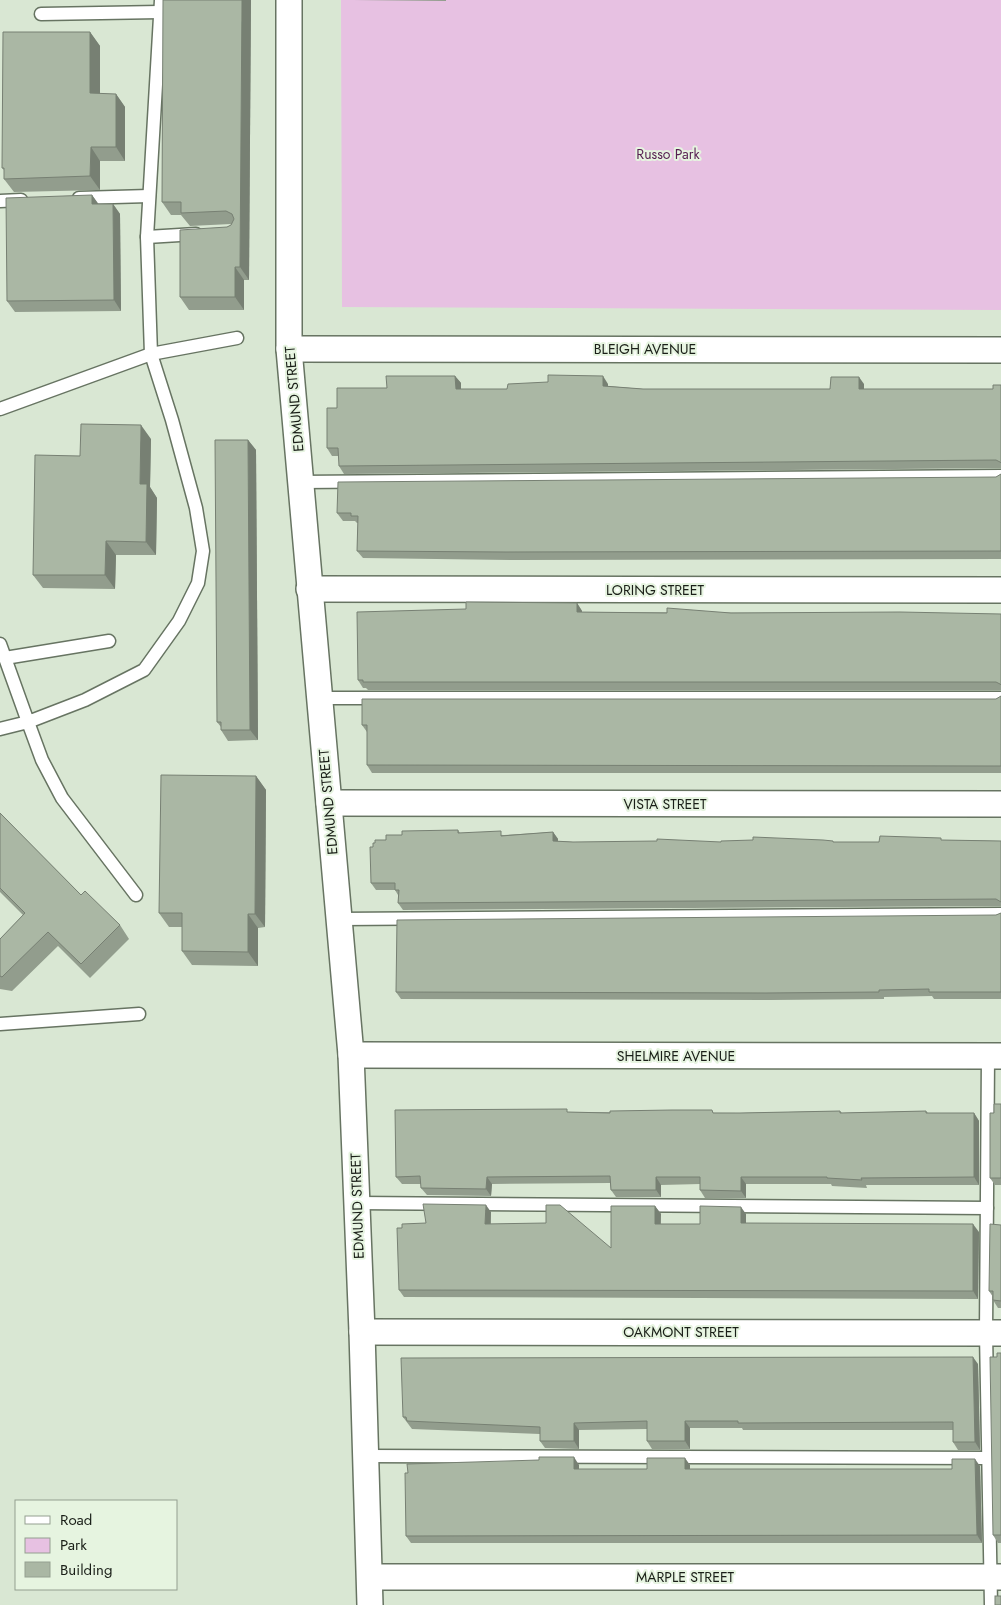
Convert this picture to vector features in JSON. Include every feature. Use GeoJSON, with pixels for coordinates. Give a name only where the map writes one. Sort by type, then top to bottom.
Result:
{"type":"FeatureCollection","features":[{"type":"Feature","properties":{"kind":"street","name":"EDMUND STREET"},"geometry":{"type":"LineString","coordinates":[[289,0],[289,349],[351,1056],[370,1605]]}},
{"type":"Feature","properties":{"kind":"street","name":"BLEIGH AVENUE"},"geometry":{"type":"LineString","coordinates":[[289,349],[1001,350]]}},
{"type":"Feature","properties":{"kind":"street","name":"LORING STREET"},"geometry":{"type":"LineString","coordinates":[[309,589],[1001,590]]}},
{"type":"Feature","properties":{"kind":"street","name":"VISTA STREET"},"geometry":{"type":"LineString","coordinates":[[329,803],[1001,804]]}},
{"type":"Feature","properties":{"kind":"street","name":"SHELMIRE AVENUE"},"geometry":{"type":"LineString","coordinates":[[351,1056],[995,1056]]}},
{"type":"Feature","properties":{"kind":"street","name":"OAKMONT STREET"},"geometry":{"type":"LineString","coordinates":[[362,1332],[993,1333]]}},
{"type":"Feature","properties":{"kind":"street","name":"MARPLE STREET"},"geometry":{"type":"LineString","coordinates":[[370,1577],[996,1577]]}},
{"type":"Feature","properties":{"kind":"lane"},"geometry":{"type":"LineString","coordinates":[[0,729],[28,722],[86,700],[144,670],[179,621],[198,583],[203,551],[196,508],[172,420],[151,354],[146,237],[160,6],[41,14]]}},
{"type":"Feature","properties":{"kind":"lane"},"geometry":{"type":"LineString","coordinates":[[70,198],[149,196]]}},
{"type":"Feature","properties":{"kind":"lane"},"geometry":{"type":"LineString","coordinates":[[0,201],[30,200]]}},
{"type":"Feature","properties":{"kind":"lane"},"geometry":{"type":"LineString","coordinates":[[146,237],[205,233]]}},
{"type":"Feature","properties":{"kind":"lane"},"geometry":{"type":"LineString","coordinates":[[0,409],[151,354],[237,338]]}},
{"type":"Feature","properties":{"kind":"lane"},"geometry":{"type":"LineString","coordinates":[[300,482],[1001,476]]}},
{"type":"Feature","properties":{"kind":"lane"},"geometry":{"type":"LineString","coordinates":[[5,658],[109,641]]}},
{"type":"Feature","properties":{"kind":"lane"},"geometry":{"type":"LineString","coordinates":[[0,644],[42,760],[62,798],[136,895]]}},
{"type":"Feature","properties":{"kind":"lane"},"geometry":{"type":"LineString","coordinates":[[319,698],[1001,698]]}},
{"type":"Feature","properties":{"kind":"lane"},"geometry":{"type":"LineString","coordinates":[[339,919],[1001,914]]}},
{"type":"Feature","properties":{"kind":"lane"},"geometry":{"type":"LineString","coordinates":[[0,1024],[140,1014]]}},
{"type":"Feature","properties":{"kind":"lane"},"geometry":{"type":"LineString","coordinates":[[991,1605],[996,1577],[989,1458],[993,1333],[987,1208],[995,1056]]}},
{"type":"Feature","properties":{"kind":"lane"},"geometry":{"type":"LineString","coordinates":[[357,1203],[987,1208]]}},
{"type":"Feature","properties":{"kind":"lane"},"geometry":{"type":"LineString","coordinates":[[366,1456],[989,1458]]}},
{"type":"Feature","properties":{"kind":"green space","name":"Russo Park"},"geometry":{"type":"Polygon","coordinates":[[[341,0],[1001,0],[1001,310],[342,307],[341,0]]]}},
{"type":"Feature","properties":{"kind":"building"},"geometry":{"type":"Polygon","coordinates":[[[163,0],[242,0],[240,267],[235,267],[235,297],[180,297],[180,230],[227,227],[231,225],[234,219],[232,214],[226,211],[181,213],[181,202],[162,202],[163,0]]]}},
{"type":"Feature","properties":{"kind":"building"},"geometry":{"type":"Polygon","coordinates":[[[3,32],[90,32],[90,93],[116,94],[116,147],[91,147],[90,176],[4,179],[4,168],[2,168],[3,32]]]}},
{"type":"Feature","properties":{"kind":"building"},"geometry":{"type":"Polygon","coordinates":[[[92,195],[92,204],[113,204],[114,300],[7,301],[6,198],[92,195]]]}},
{"type":"Feature","properties":{"kind":"building"},"geometry":{"type":"Polygon","coordinates":[[[548,375],[603,376],[603,386],[643,389],[830,389],[831,377],[859,377],[859,389],[993,389],[993,385],[1001,385],[1001,463],[996,460],[339,466],[338,448],[327,448],[327,408],[337,408],[337,388],[387,388],[386,376],[455,376],[456,389],[507,389],[508,384],[548,382],[548,375]]]}},
{"type":"Feature","properties":{"kind":"building"},"geometry":{"type":"Polygon","coordinates":[[[81,424],[141,425],[140,484],[147,484],[146,542],[106,541],[105,575],[33,575],[35,455],[80,456],[81,424]]]}},
{"type":"Feature","properties":{"kind":"building"},"geometry":{"type":"Polygon","coordinates":[[[215,440],[248,440],[250,730],[221,730],[221,722],[217,722],[215,440]]]}},
{"type":"Feature","properties":{"kind":"building"},"geometry":{"type":"Polygon","coordinates":[[[1001,474],[1001,551],[357,551],[358,516],[351,516],[351,513],[337,513],[338,482],[996,477],[1001,474]]]}},
{"type":"Feature","properties":{"kind":"building"},"geometry":{"type":"Polygon","coordinates":[[[466,602],[577,603],[577,612],[667,613],[667,608],[731,613],[900,612],[1001,614],[1001,685],[996,682],[363,682],[363,680],[358,680],[357,612],[466,609],[466,602]]]}},
{"type":"Feature","properties":{"kind":"building"},"geometry":{"type":"Polygon","coordinates":[[[1001,696],[1001,766],[367,765],[367,725],[362,725],[362,699],[996,699],[1001,696]]]}},
{"type":"Feature","properties":{"kind":"building"},"geometry":{"type":"Polygon","coordinates":[[[161,775],[256,776],[255,914],[248,914],[248,952],[182,951],[182,913],[159,913],[161,775]]]}},
{"type":"Feature","properties":{"kind":"building"},"geometry":{"type":"Polygon","coordinates":[[[0,813],[81,895],[85,891],[120,925],[81,964],[48,932],[2,977],[0,976],[0,939],[25,913],[0,888],[0,813]]]}},
{"type":"Feature","properties":{"kind":"building"},"geometry":{"type":"Polygon","coordinates":[[[458,830],[458,833],[501,831],[501,836],[553,832],[553,841],[573,842],[657,841],[657,839],[721,842],[753,840],[753,837],[833,842],[879,842],[880,836],[1001,841],[1001,902],[996,899],[398,903],[399,890],[395,890],[395,883],[371,883],[370,847],[373,847],[375,840],[386,840],[386,835],[402,835],[402,831],[458,830]]]}},
{"type":"Feature","properties":{"kind":"building"},"geometry":{"type":"Polygon","coordinates":[[[1001,913],[1001,992],[929,992],[929,989],[879,990],[879,992],[766,993],[396,992],[397,920],[996,915],[1001,913]]]}},
{"type":"Feature","properties":{"kind":"building"},"geometry":{"type":"Polygon","coordinates":[[[994,1104],[1001,1104],[1001,1178],[990,1178],[990,1113],[994,1113],[994,1104]]]}},
{"type":"Feature","properties":{"kind":"building"},"geometry":{"type":"Polygon","coordinates":[[[567,1109],[567,1112],[610,1113],[610,1111],[712,1110],[713,1113],[926,1111],[926,1113],[974,1113],[974,1177],[861,1178],[862,1180],[827,1177],[741,1177],[741,1191],[700,1190],[700,1177],[656,1177],[656,1190],[611,1190],[610,1176],[487,1177],[486,1189],[421,1188],[420,1176],[396,1177],[395,1110],[567,1109]]]}},
{"type":"Feature","properties":{"kind":"building"},"geometry":{"type":"Polygon","coordinates":[[[423,1204],[486,1205],[485,1224],[546,1223],[546,1205],[560,1205],[611,1248],[611,1206],[655,1206],[655,1224],[700,1224],[700,1206],[741,1207],[741,1223],[973,1224],[973,1291],[399,1290],[397,1228],[402,1228],[402,1224],[426,1223],[423,1204]]]}},
{"type":"Feature","properties":{"kind":"building"},"geometry":{"type":"Polygon","coordinates":[[[990,1224],[1001,1225],[1001,1301],[993,1300],[993,1291],[989,1291],[990,1224]]]}},
{"type":"Feature","properties":{"kind":"building"},"geometry":{"type":"Polygon","coordinates":[[[997,1353],[1001,1353],[1001,1535],[993,1535],[990,1357],[997,1357],[997,1353]]]}},
{"type":"Feature","properties":{"kind":"building"},"geometry":{"type":"Polygon","coordinates":[[[973,1357],[975,1442],[953,1442],[953,1422],[738,1423],[738,1421],[685,1421],[685,1441],[647,1441],[647,1421],[574,1423],[574,1441],[540,1441],[540,1427],[407,1421],[406,1417],[403,1417],[401,1358],[973,1357]]]}},
{"type":"Feature","properties":{"kind":"building"},"geometry":{"type":"Polygon","coordinates":[[[539,1457],[574,1457],[574,1469],[647,1469],[647,1458],[685,1458],[685,1469],[952,1469],[952,1459],[975,1459],[977,1535],[406,1536],[405,1473],[408,1473],[407,1464],[539,1460],[539,1457]]]}},
{"type":"Feature","properties":{"kind":"building"},"geometry":{"type":"Polygon","coordinates":[[[995,1596],[1001,1596],[1001,1605],[995,1605],[995,1596]]]}}]}
